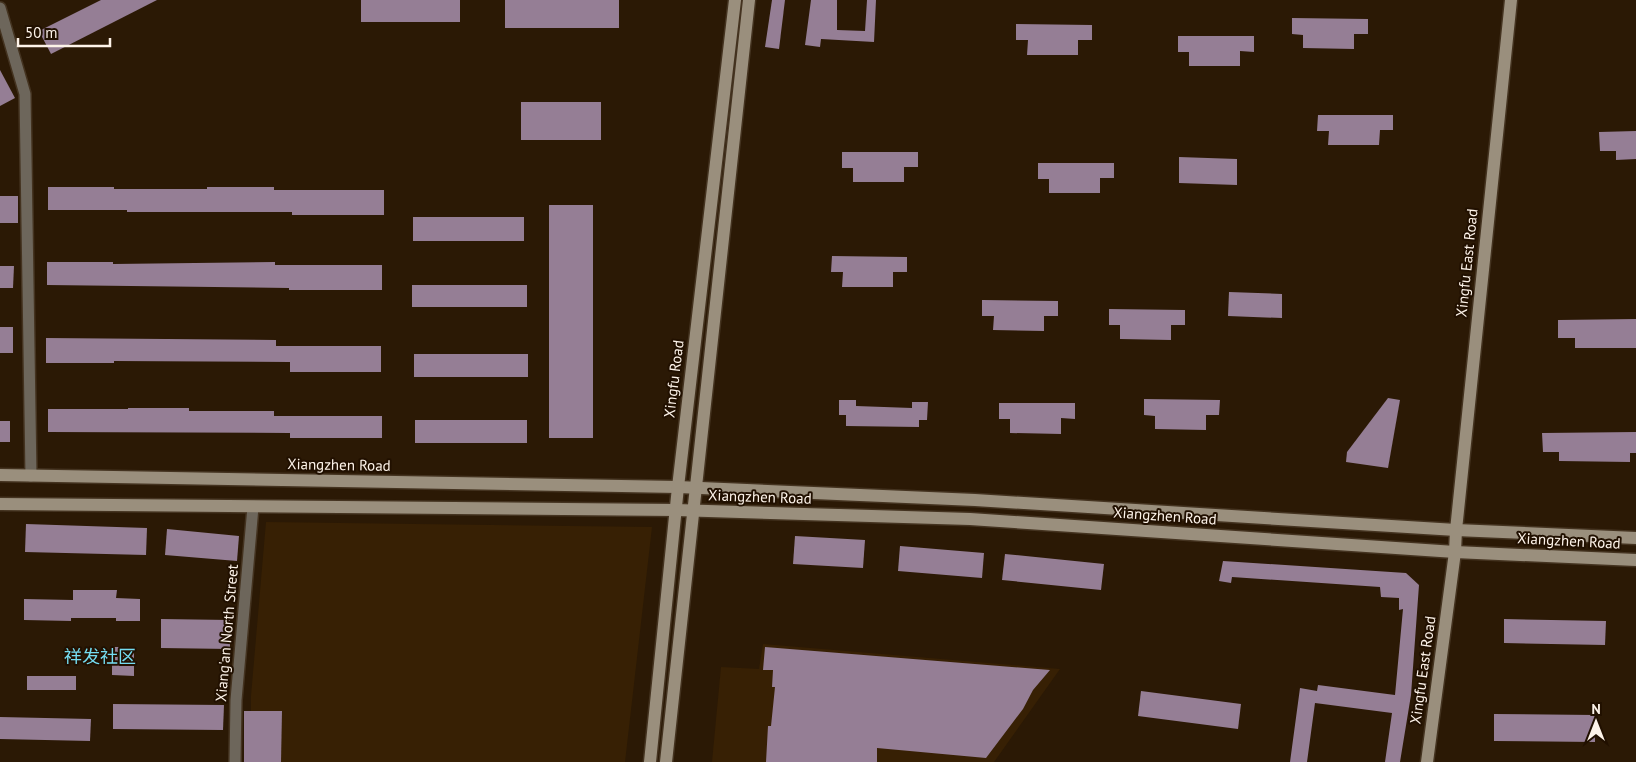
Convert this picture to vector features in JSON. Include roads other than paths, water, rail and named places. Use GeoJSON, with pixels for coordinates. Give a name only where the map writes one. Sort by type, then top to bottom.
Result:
{"type":"FeatureCollection","features":[{"type":"Feature","properties":{"kind":"street","name":"Xingfu Road"},"geometry":{"type":"LineString","coordinates":[[650,762],[678,487],[735,0]]}},
{"type":"Feature","properties":{"kind":"street"},"geometry":{"type":"LineString","coordinates":[[666,762],[749,0]]}},
{"type":"Feature","properties":{"kind":"street","name":"Xingfu East Road"},"geometry":{"type":"LineString","coordinates":[[1427,762],[1455,552],[1511,0]]}},
{"type":"Feature","properties":{"kind":"street"},"geometry":{"type":"LineString","coordinates":[[0,8],[26,94],[31,476]]}},
{"type":"Feature","properties":{"kind":"street","name":"Xiangzhen Road"},"geometry":{"type":"LineString","coordinates":[[0,475],[678,487],[975,500],[1456,530],[1636,538]]}},
{"type":"Feature","properties":{"kind":"street"},"geometry":{"type":"LineString","coordinates":[[0,504],[676,510]]}},
{"type":"Feature","properties":{"kind":"street","name":"Xiang'an North Street"},"geometry":{"type":"LineString","coordinates":[[235,762],[236,700],[253,507]]}},
{"type":"Feature","properties":{"kind":"street","name":"Xiangzhen Road"},"geometry":{"type":"LineString","coordinates":[[676,510],[970,519],[1455,552],[1636,560]]}},
{"type":"Feature","properties":{"kind":"district","name":"祥发社区"},"geometry":{"type":"Point","coordinates":[100,657]}}]}
